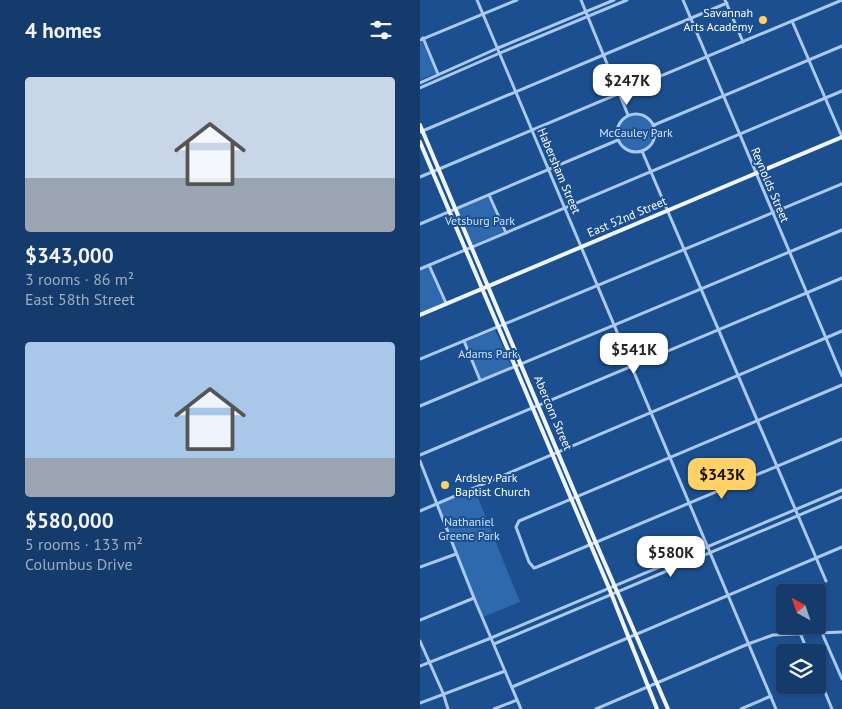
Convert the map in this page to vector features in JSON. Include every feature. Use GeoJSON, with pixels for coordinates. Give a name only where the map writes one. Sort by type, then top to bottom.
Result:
{"type":"FeatureCollection","features":[{"type":"Feature","properties":{"kind":"main road","name":"Abercorn Street"},"geometry":{"type":"LineString","coordinates":[[420,125],[421,132],[505,324],[520,364],[668,709]]}},
{"type":"Feature","properties":{"kind":"main road","name":"East 52nd Street"},"geometry":{"type":"LineString","coordinates":[[420,315],[842,137]]}},
{"type":"Feature","properties":{"kind":"main road","name":"Abercorn Street"},"geometry":{"type":"LineString","coordinates":[[420,142],[609,588],[658,709]]}},
{"type":"Feature","properties":{"kind":"street","name":"Habersham Street"},"geometry":{"type":"LineString","coordinates":[[477,0],[776,709]]}},
{"type":"Feature","properties":{"kind":"street"},"geometry":{"type":"LineString","coordinates":[[438,74],[422,39],[517,0]]}},
{"type":"Feature","properties":{"kind":"street"},"geometry":{"type":"LineString","coordinates":[[581,0],[628,115]]}},
{"type":"Feature","properties":{"kind":"street"},"geometry":{"type":"LineString","coordinates":[[420,83],[614,0]]}},
{"type":"Feature","properties":{"kind":"street"},"geometry":{"type":"LineString","coordinates":[[420,88],[627,0]]}},
{"type":"Feature","properties":{"kind":"street","name":"Reynolds Street"},"geometry":{"type":"LineString","coordinates":[[683,0],[842,376]]}},
{"type":"Feature","properties":{"kind":"street"},"geometry":{"type":"LineString","coordinates":[[420,177],[842,0]]}},
{"type":"Feature","properties":{"kind":"street"},"geometry":{"type":"LineString","coordinates":[[421,132],[726,1],[743,42]]}},
{"type":"Feature","properties":{"kind":"street"},"geometry":{"type":"LineString","coordinates":[[792,21],[842,137]]}},
{"type":"Feature","properties":{"kind":"street"},"geometry":{"type":"LineString","coordinates":[[654,125],[842,46]]}},
{"type":"Feature","properties":{"kind":"street"},"geometry":{"type":"LineString","coordinates":[[420,269],[842,91]]}},
{"type":"Feature","properties":{"kind":"street"},"geometry":{"type":"LineString","coordinates":[[642,114],[654,125],[653,141],[642,151],[627,150],[618,140],[616,134],[618,125],[628,115],[642,114]]}},
{"type":"Feature","properties":{"kind":"street"},"geometry":{"type":"LineString","coordinates":[[420,224],[618,140]]}},
{"type":"Feature","properties":{"kind":"street"},"geometry":{"type":"LineString","coordinates":[[642,151],[826,581]]}},
{"type":"Feature","properties":{"kind":"street"},"geometry":{"type":"LineString","coordinates":[[420,359],[842,184]]}},
{"type":"Feature","properties":{"kind":"street"},"geometry":{"type":"LineString","coordinates":[[489,195],[506,233]]}},
{"type":"Feature","properties":{"kind":"street"},"geometry":{"type":"LineString","coordinates":[[420,406],[842,230]]}},
{"type":"Feature","properties":{"kind":"street"},"geometry":{"type":"LineString","coordinates":[[429,265],[446,303]]}},
{"type":"Feature","properties":{"kind":"street"},"geometry":{"type":"LineString","coordinates":[[420,455],[842,278]]}},
{"type":"Feature","properties":{"kind":"street"},"geometry":{"type":"LineString","coordinates":[[420,511],[552,453],[651,413],[842,331]]}},
{"type":"Feature","properties":{"kind":"street"},"geometry":{"type":"LineString","coordinates":[[464,341],[480,380]]}},
{"type":"Feature","properties":{"kind":"street"},"geometry":{"type":"LineString","coordinates":[[842,385],[519,521],[516,527],[518,536],[534,568],[842,439]]}},
{"type":"Feature","properties":{"kind":"street"},"geometry":{"type":"LineString","coordinates":[[420,460],[456,554],[521,709]]}},
{"type":"Feature","properties":{"kind":"street"},"geometry":{"type":"LineString","coordinates":[[420,666],[842,490]]}},
{"type":"Feature","properties":{"kind":"street"},"geometry":{"type":"LineString","coordinates":[[494,644],[842,497]]}},
{"type":"Feature","properties":{"kind":"street"},"geometry":{"type":"LineString","coordinates":[[512,687],[842,547]]}},
{"type":"Feature","properties":{"kind":"street"},"geometry":{"type":"LineString","coordinates":[[420,567],[456,554]]}},
{"type":"Feature","properties":{"kind":"street"},"geometry":{"type":"LineString","coordinates":[[420,620],[474,598]]}},
{"type":"Feature","properties":{"kind":"street"},"geometry":{"type":"LineString","coordinates":[[826,633],[842,632]]}},
{"type":"Feature","properties":{"kind":"street"},"geometry":{"type":"LineString","coordinates":[[596,709],[773,635],[800,634],[804,644]]}},
{"type":"Feature","properties":{"kind":"street"},"geometry":{"type":"LineString","coordinates":[[822,634],[842,679]]}},
{"type":"Feature","properties":{"kind":"street"},"geometry":{"type":"LineString","coordinates":[[420,641],[448,709]]}},
{"type":"Feature","properties":{"kind":"street"},"geometry":{"type":"LineString","coordinates":[[420,703],[505,671]]}},
{"type":"Feature","properties":{"kind":"street"},"geometry":{"type":"LineString","coordinates":[[826,694],[832,709]]}},
{"type":"Feature","properties":{"kind":"street"},"geometry":{"type":"LineString","coordinates":[[741,709],[770,696]]}},
{"type":"Feature","properties":{"kind":"street"},"geometry":{"type":"LineString","coordinates":[[494,709],[517,700]]}},
{"type":"Feature","properties":{"kind":"green space"},"geometry":{"type":"Polygon","coordinates":[[[422,41],[436,73],[420,80],[420,42],[422,41]]]}},
{"type":"Feature","properties":{"kind":"green space","name":"McCauley Park"},"geometry":{"type":"Polygon","coordinates":[[[636,114],[650,119],[655,133],[650,147],[636,152],[622,147],[617,133],[622,119],[636,114]]]}},
{"type":"Feature","properties":{"kind":"green space","name":"Vetsburg Park"},"geometry":{"type":"Polygon","coordinates":[[[488,197],[503,232],[472,245],[457,210],[488,197]]]}},
{"type":"Feature","properties":{"kind":"green space"},"geometry":{"type":"Polygon","coordinates":[[[429,265],[446,303],[420,315],[420,269],[429,265]]]}},
{"type":"Feature","properties":{"kind":"green space","name":"Adams Park"},"geometry":{"type":"Polygon","coordinates":[[[495,330],[511,366],[481,379],[466,342],[495,330]]]}},
{"type":"Feature","properties":{"kind":"green space","name":"Nathaniel Greene Park"},"geometry":{"type":"Polygon","coordinates":[[[474,488],[520,602],[483,617],[436,505],[474,488]]]}},
{"type":"Feature","properties":{"kind":"place","name":"Savannah Arts Academy"},"geometry":{"type":"Point","coordinates":[763,20]}},
{"type":"Feature","properties":{"kind":"place","name":"Ardsley Park Baptist Church"},"geometry":{"type":"Point","coordinates":[445,485]}}]}
